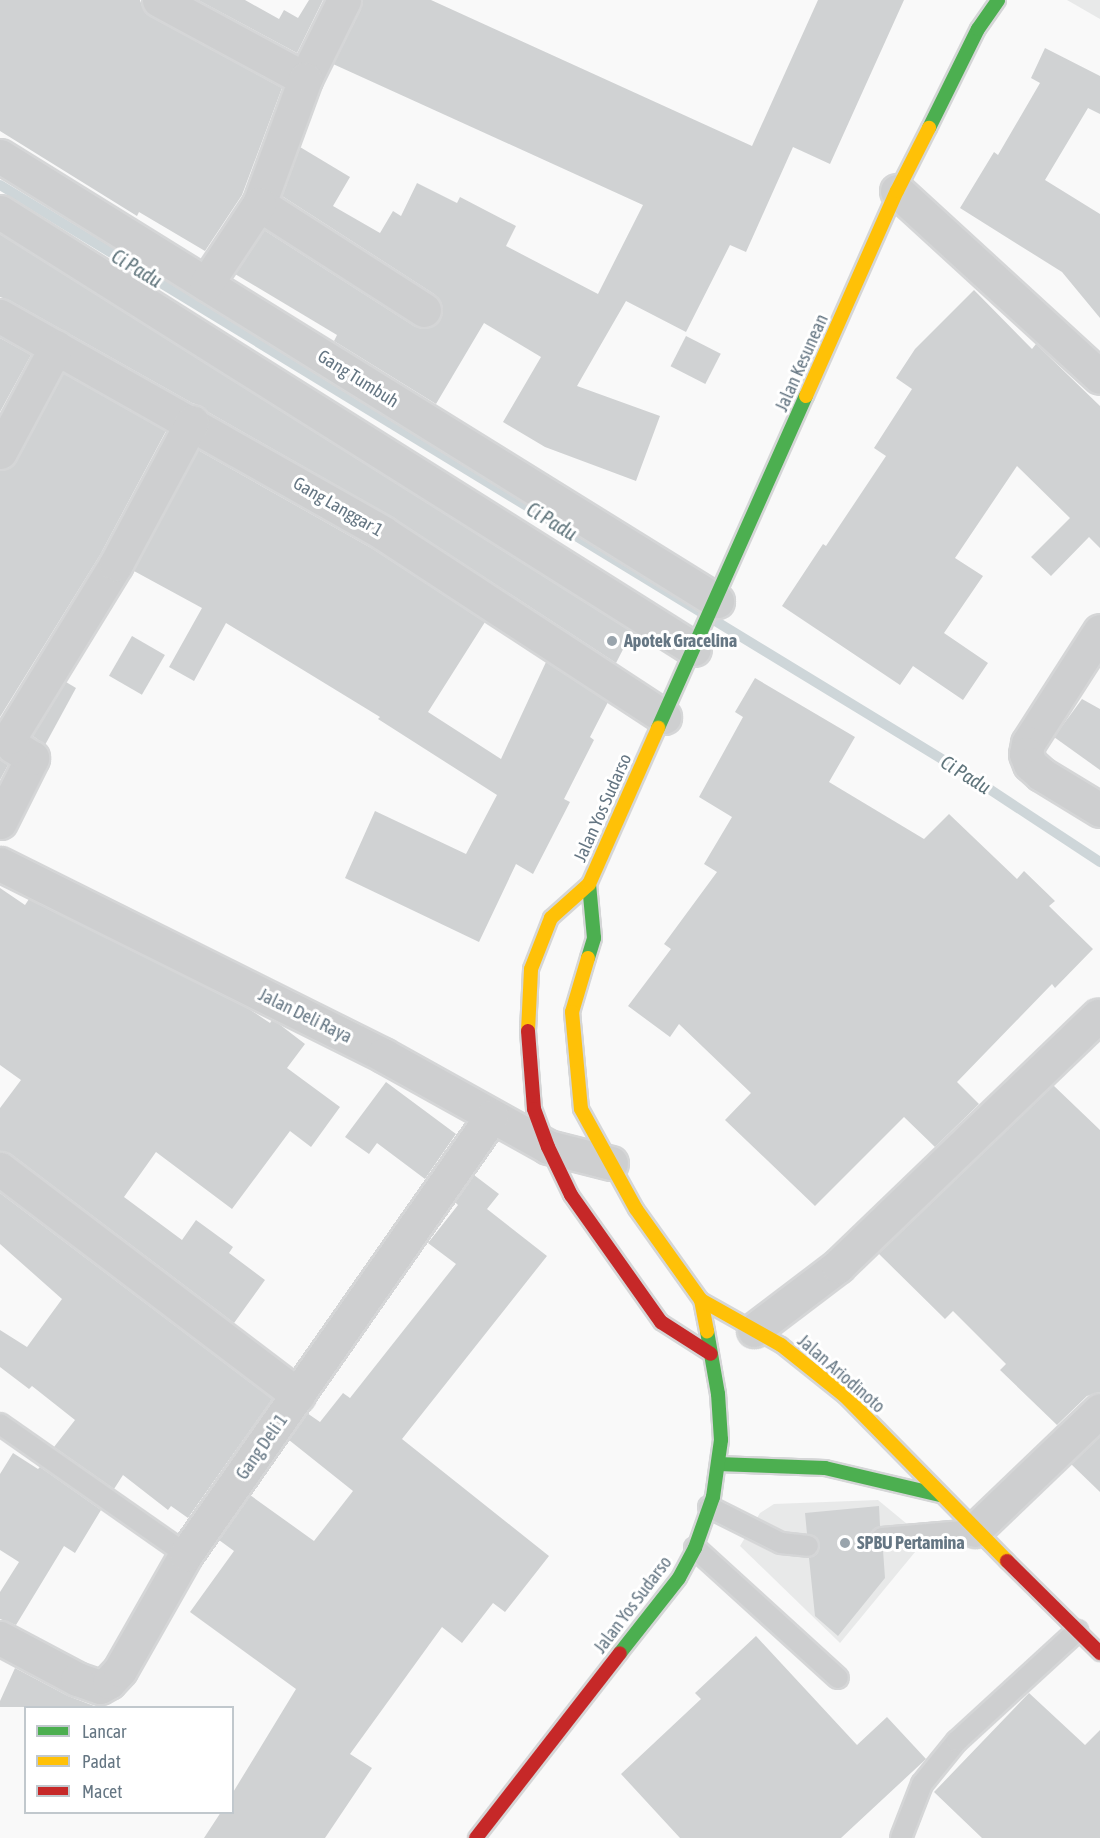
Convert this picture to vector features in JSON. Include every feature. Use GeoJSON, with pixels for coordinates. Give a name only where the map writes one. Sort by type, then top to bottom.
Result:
{"type":"FeatureCollection","features":[{"type":"Feature","properties":{"kind":"main road","name":"Jalan Kesunean"},"geometry":{"type":"LineString","coordinates":[[650,746],[717,601],[897,190],[988,4]]}},
{"type":"Feature","properties":{"kind":"main road","name":"Jalan Yos Sudarso"},"geometry":{"type":"LineString","coordinates":[[650,746],[589,884],[551,918],[531,969],[528,1039],[534,1109],[548,1147],[571,1195],[661,1322],[711,1354]]}},
{"type":"Feature","properties":{"kind":"main road","name":"Jalan Yos Sudarso"},"geometry":{"type":"LineString","coordinates":[[476,1838],[679,1578],[695,1548],[713,1497],[718,1464],[719,1405],[701,1300],[636,1209],[580,1109],[572,1012],[594,938],[589,884]]}},
{"type":"Feature","properties":{"kind":"main road","name":"Jalan Ariodinoto"},"geometry":{"type":"LineString","coordinates":[[701,1300],[781,1345],[845,1396],[940,1495],[1100,1653]]}},
{"type":"Feature","properties":{"kind":"main road"},"geometry":{"type":"LineString","coordinates":[[718,1464],[825,1468],[867,1476],[940,1495]]}},
{"type":"Feature","properties":{"kind":"street"},"geometry":{"type":"LineString","coordinates":[[159,0],[305,80]]}},
{"type":"Feature","properties":{"kind":"street"},"geometry":{"type":"LineString","coordinates":[[206,284],[260,204],[305,80],[344,0]]}},
{"type":"Feature","properties":{"kind":"street","name":"Gang Tumbuh"},"geometry":{"type":"LineString","coordinates":[[0,156],[717,601]]}},
{"type":"Feature","properties":{"kind":"street"},"geometry":{"type":"LineString","coordinates":[[897,190],[1100,377]]}},
{"type":"Feature","properties":{"kind":"street"},"geometry":{"type":"LineString","coordinates":[[260,204],[424,310]]}},
{"type":"Feature","properties":{"kind":"street"},"geometry":{"type":"LineString","coordinates":[[0,212],[694,650]]}},
{"type":"Feature","properties":{"kind":"street","name":"Gang Langgar 1"},"geometry":{"type":"LineString","coordinates":[[0,316],[383,533],[664,717]]}},
{"type":"Feature","properties":{"kind":"street"},"geometry":{"type":"LineString","coordinates":[[0,452],[56,347]]}},
{"type":"Feature","properties":{"kind":"street"},"geometry":{"type":"LineString","coordinates":[[0,822],[32,758],[13,746],[10,737],[116,564],[192,423]]}},
{"type":"Feature","properties":{"kind":"street"},"geometry":{"type":"LineString","coordinates":[[1100,631],[1028,743],[1026,754],[1030,764],[1041,774],[1100,810]]}},
{"type":"Feature","properties":{"kind":"street","name":"Jalan Deli Raya"},"geometry":{"type":"LineString","coordinates":[[2,870],[383,1055],[548,1147],[611,1163]]}},
{"type":"Feature","properties":{"kind":"street"},"geometry":{"type":"LineString","coordinates":[[754,1330],[838,1266],[1098,1016]]}},
{"type":"Feature","properties":{"kind":"street","name":"Gang Deli 1"},"geometry":{"type":"LineString","coordinates":[[0,1638],[77,1679],[100,1687],[109,1682],[120,1670],[186,1554],[492,1116]]}},
{"type":"Feature","properties":{"kind":"street"},"geometry":{"type":"LineString","coordinates":[[0,1169],[298,1395]]}},
{"type":"Feature","properties":{"kind":"street"},"geometry":{"type":"LineString","coordinates":[[975,1530],[1100,1410]]}},
{"type":"Feature","properties":{"kind":"lane"},"geometry":{"type":"LineString","coordinates":[[0,1424],[186,1554]]}},
{"type":"Feature","properties":{"kind":"lane"},"geometry":{"type":"LineString","coordinates":[[709,1507],[781,1543],[808,1546]]}},
{"type":"Feature","properties":{"kind":"lane"},"geometry":{"type":"LineString","coordinates":[[882,1538],[975,1530]]}},
{"type":"Feature","properties":{"kind":"lane"},"geometry":{"type":"LineString","coordinates":[[695,1548],[838,1678]]}},
{"type":"Feature","properties":{"kind":"lane"},"geometry":{"type":"LineString","coordinates":[[901,1838],[922,1784],[957,1741],[1077,1630]]}},
{"type":"Feature","properties":{"kind":"shaded area"},"geometry":{"type":"Polygon","coordinates":[[[1067,0],[1100,0],[1100,19],[1067,0]]]}},
{"type":"Feature","properties":{"kind":"shaded area"},"geometry":{"type":"Polygon","coordinates":[[[878,1500],[907,1524],[920,1546],[840,1643],[740,1546],[760,1513],[774,1504],[878,1500]]]}},
{"type":"Feature","properties":{"kind":"building"},"geometry":{"type":"Polygon","coordinates":[[[0,0],[140,0],[143,9],[150,16],[282,88],[242,195],[205,251],[139,212],[137,216],[0,131],[0,0]]]}},
{"type":"Feature","properties":{"kind":"building"},"geometry":{"type":"Polygon","coordinates":[[[198,0],[245,0],[279,19],[284,10],[298,18],[309,0],[323,0],[297,53],[198,0]]]}},
{"type":"Feature","properties":{"kind":"building"},"geometry":{"type":"Polygon","coordinates":[[[363,0],[431,0],[752,146],[818,0],[904,0],[830,164],[793,147],[746,252],[730,245],[686,332],[626,301],[577,386],[660,416],[636,481],[545,447],[503,422],[541,357],[484,323],[436,404],[334,341],[337,335],[235,274],[264,230],[414,326],[423,329],[432,327],[440,320],[443,310],[441,302],[434,294],[282,196],[300,147],[350,177],[333,206],[380,233],[393,211],[401,216],[417,183],[457,203],[460,197],[516,226],[506,246],[598,294],[643,205],[333,64],[363,0]]]}},
{"type":"Feature","properties":{"kind":"building"},"geometry":{"type":"Polygon","coordinates":[[[1045,48],[1100,76],[1100,114],[1088,108],[1045,180],[1100,214],[1100,318],[1062,272],[960,208],[994,152],[998,155],[1040,83],[1031,78],[1045,48]]]}},
{"type":"Feature","properties":{"kind":"building"},"geometry":{"type":"Polygon","coordinates":[[[0,234],[632,632],[616,663],[392,517],[201,406],[0,297],[0,234]]]}},
{"type":"Feature","properties":{"kind":"building"},"geometry":{"type":"Polygon","coordinates":[[[974,290],[1032,349],[1036,344],[1100,406],[1100,548],[1089,537],[1051,576],[1031,557],[1070,518],[1017,466],[955,558],[983,576],[944,633],[988,663],[963,700],[913,666],[900,685],[782,606],[823,544],[826,546],[886,456],[874,448],[912,389],[896,378],[915,349],[974,290]]]}},
{"type":"Feature","properties":{"kind":"building"},"geometry":{"type":"Polygon","coordinates":[[[686,336],[721,354],[705,384],[671,366],[686,336]]]}},
{"type":"Feature","properties":{"kind":"building"},"geometry":{"type":"Polygon","coordinates":[[[0,338],[31,355],[0,412],[0,338]]]}},
{"type":"Feature","properties":{"kind":"building"},"geometry":{"type":"Polygon","coordinates":[[[63,373],[166,431],[100,555],[0,717],[0,471],[9,468],[17,461],[63,373]]]}},
{"type":"Feature","properties":{"kind":"building"},"geometry":{"type":"Polygon","coordinates":[[[198,450],[373,549],[485,622],[428,712],[501,759],[546,662],[608,702],[590,737],[594,740],[564,799],[570,802],[533,874],[516,864],[479,942],[345,878],[375,811],[466,854],[497,795],[378,719],[380,717],[226,623],[194,681],[169,667],[202,608],[134,571],[198,450]]]}},
{"type":"Feature","properties":{"kind":"building"},"geometry":{"type":"Polygon","coordinates":[[[132,636],[165,655],[142,695],[109,676],[132,636]]]}},
{"type":"Feature","properties":{"kind":"building"},"geometry":{"type":"Polygon","coordinates":[[[755,678],[855,737],[829,782],[924,839],[949,814],[1017,879],[1024,871],[1055,901],[1049,906],[1093,949],[1055,988],[1052,984],[957,1082],[979,1104],[935,1147],[904,1117],[815,1206],[725,1120],[751,1093],[679,1024],[670,1037],[628,1006],[671,949],[664,944],[717,872],[704,864],[732,817],[699,797],[743,717],[735,712],[755,678]]]}},
{"type":"Feature","properties":{"kind":"building"},"geometry":{"type":"Polygon","coordinates":[[[66,682],[76,688],[45,745],[33,736],[66,682]]]}},
{"type":"Feature","properties":{"kind":"building"},"geometry":{"type":"Polygon","coordinates":[[[1082,699],[1100,709],[1100,770],[1054,737],[1082,699]]]}},
{"type":"Feature","properties":{"kind":"building"},"geometry":{"type":"Polygon","coordinates":[[[0,758],[8,765],[0,780],[0,758]]]}},
{"type":"Feature","properties":{"kind":"building"},"geometry":{"type":"Polygon","coordinates":[[[0,888],[25,905],[29,899],[249,1009],[270,1023],[272,1020],[279,1024],[305,1044],[287,1068],[340,1107],[311,1147],[290,1131],[232,1209],[156,1152],[124,1197],[182,1240],[196,1220],[233,1247],[229,1253],[265,1280],[234,1323],[11,1154],[0,1151],[0,1108],[21,1080],[0,1065],[0,888]]]}},
{"type":"Feature","properties":{"kind":"building"},"geometry":{"type":"Polygon","coordinates":[[[386,1082],[456,1134],[425,1179],[377,1143],[369,1154],[345,1137],[386,1082]]]}},
{"type":"Feature","properties":{"kind":"building"},"geometry":{"type":"Polygon","coordinates":[[[1053,1085],[1100,1130],[1100,1392],[1087,1396],[1057,1425],[1000,1370],[1006,1364],[953,1311],[945,1319],[878,1253],[1053,1085]]]}},
{"type":"Feature","properties":{"kind":"building"},"geometry":{"type":"Polygon","coordinates":[[[474,1175],[499,1194],[487,1209],[547,1256],[402,1439],[549,1556],[505,1612],[493,1603],[462,1643],[442,1627],[350,1754],[372,1768],[325,1838],[204,1838],[220,1814],[234,1814],[234,1791],[296,1689],[190,1612],[234,1551],[219,1540],[250,1495],[314,1541],[353,1491],[289,1440],[307,1413],[320,1422],[343,1393],[350,1398],[456,1264],[428,1243],[458,1205],[455,1202],[474,1175]]]}},
{"type":"Feature","properties":{"kind":"building"},"geometry":{"type":"Polygon","coordinates":[[[0,1193],[272,1399],[188,1518],[171,1506],[168,1510],[123,1475],[114,1489],[54,1447],[75,1420],[32,1386],[29,1389],[0,1367],[0,1330],[27,1347],[62,1299],[0,1244],[0,1193]]]}},
{"type":"Feature","properties":{"kind":"building"},"geometry":{"type":"Polygon","coordinates":[[[1100,1436],[1100,1492],[1071,1464],[1100,1436]]]}},
{"type":"Feature","properties":{"kind":"building"},"geometry":{"type":"Polygon","coordinates":[[[13,1453],[38,1469],[40,1467],[101,1510],[75,1553],[64,1546],[16,1625],[0,1619],[0,1592],[19,1562],[0,1550],[0,1474],[13,1453]]]}},
{"type":"Feature","properties":{"kind":"building"},"geometry":{"type":"Polygon","coordinates":[[[879,1506],[880,1526],[871,1532],[870,1540],[876,1549],[883,1550],[885,1578],[838,1636],[815,1616],[809,1558],[817,1554],[820,1547],[816,1537],[807,1534],[805,1513],[879,1506]]]}},
{"type":"Feature","properties":{"kind":"building"},"geometry":{"type":"Polygon","coordinates":[[[756,1636],[857,1745],[887,1717],[926,1759],[841,1838],[680,1838],[621,1774],[701,1699],[695,1693],[756,1636]]]}},
{"type":"Feature","properties":{"kind":"building"},"geometry":{"type":"Polygon","coordinates":[[[15,1668],[68,1696],[94,1706],[0,1707],[0,1701],[15,1668]]]}},
{"type":"Feature","properties":{"kind":"building"},"geometry":{"type":"Polygon","coordinates":[[[1029,1693],[1085,1745],[1100,1730],[1100,1838],[982,1838],[934,1792],[1029,1693]]]}},
{"type":"Feature","properties":{"kind":"waterway","name":"Ci Padu"},"geometry":{"type":"LineString","coordinates":[[0,185],[965,773],[1100,862]]}},
{"type":"Feature","properties":{"kind":"traffic: fast"},"geometry":{"type":"LineString","coordinates":[[929,128],[978,29],[998,0]]}},
{"type":"Feature","properties":{"kind":"traffic: fast"},"geometry":{"type":"LineString","coordinates":[[658,728],[806,396]]}},
{"type":"Feature","properties":{"kind":"traffic: fast"},"geometry":{"type":"LineString","coordinates":[[588,958],[594,938],[589,884]]}},
{"type":"Feature","properties":{"kind":"traffic: fast"},"geometry":{"type":"LineString","coordinates":[[620,1653],[679,1578],[695,1548],[713,1497],[721,1440],[718,1394],[707,1331]]}},
{"type":"Feature","properties":{"kind":"traffic: fast"},"geometry":{"type":"LineString","coordinates":[[718,1464],[825,1468],[940,1495]]}},
{"type":"Feature","properties":{"kind":"traffic: slow"},"geometry":{"type":"LineString","coordinates":[[806,396],[897,191],[929,128]]}},
{"type":"Feature","properties":{"kind":"traffic: slow"},"geometry":{"type":"LineString","coordinates":[[528,1031],[531,969],[551,918],[589,884],[658,728]]}},
{"type":"Feature","properties":{"kind":"traffic: slow"},"geometry":{"type":"LineString","coordinates":[[588,958],[572,1012],[581,1109],[636,1209],[701,1300],[707,1331]]}},
{"type":"Feature","properties":{"kind":"traffic: slow"},"geometry":{"type":"LineString","coordinates":[[701,1300],[781,1345],[845,1396],[1007,1561]]}},
{"type":"Feature","properties":{"kind":"traffic: jam"},"geometry":{"type":"LineString","coordinates":[[528,1031],[534,1109],[548,1147],[571,1195],[661,1322],[711,1354]]}},
{"type":"Feature","properties":{"kind":"traffic: jam"},"geometry":{"type":"LineString","coordinates":[[1007,1561],[1100,1653]]}},
{"type":"Feature","properties":{"kind":"traffic: jam"},"geometry":{"type":"LineString","coordinates":[[476,1838],[620,1653]]}},
{"type":"Feature","properties":{"kind":"place","name":"Apotek Gracelina"},"geometry":{"type":"Point","coordinates":[612,641]}},
{"type":"Feature","properties":{"kind":"place","name":"SPBU Pertamina"},"geometry":{"type":"Point","coordinates":[845,1543]}}]}
